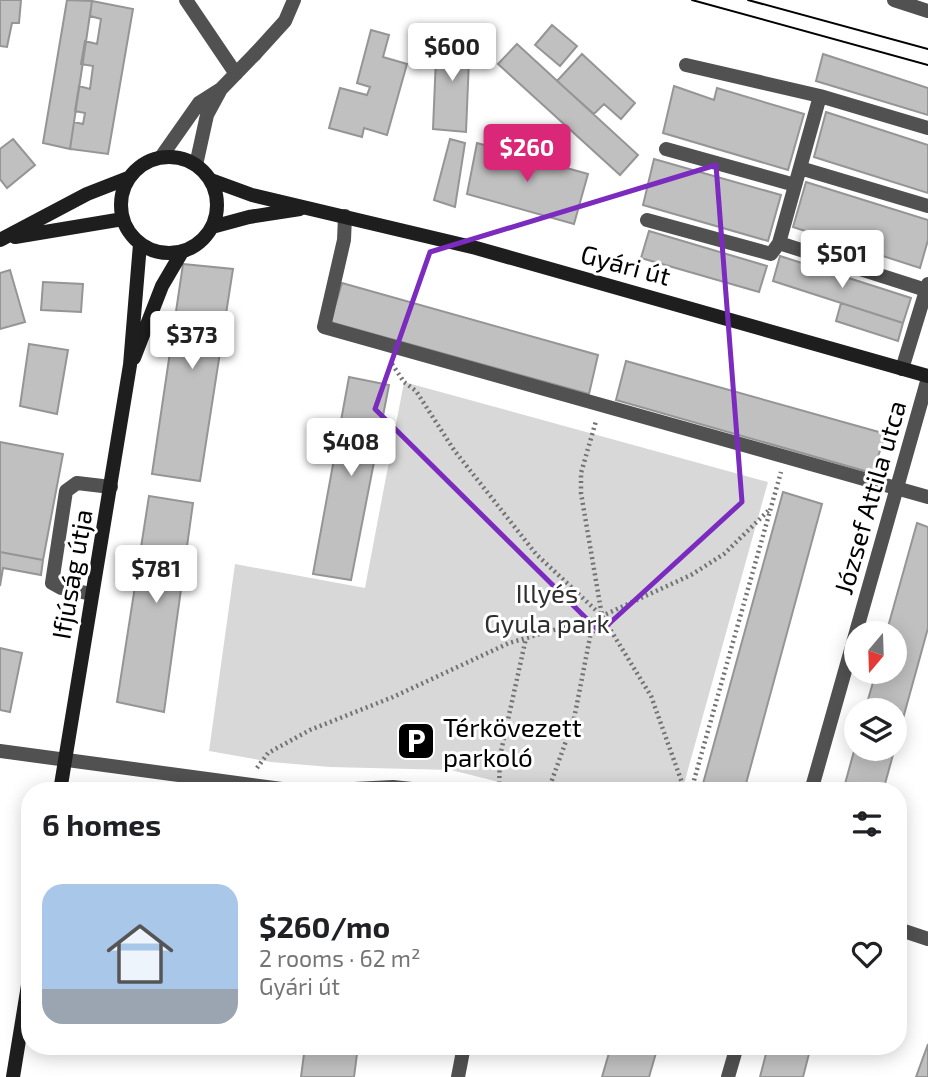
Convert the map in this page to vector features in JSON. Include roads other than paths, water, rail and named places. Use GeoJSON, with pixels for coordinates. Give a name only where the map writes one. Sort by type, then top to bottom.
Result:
{"type":"FeatureCollection","features":[{"type":"Feature","properties":{"kind":"street"},"geometry":{"type":"LineString","coordinates":[[186,0],[236,74]]}},
{"type":"Feature","properties":{"kind":"street"},"geometry":{"type":"LineString","coordinates":[[161,157],[199,103],[236,74],[285,21],[293,0]]}},
{"type":"Feature","properties":{"kind":"street"},"geometry":{"type":"LineString","coordinates":[[894,0],[928,11]]}},
{"type":"Feature","properties":{"kind":"street"},"geometry":{"type":"LineString","coordinates":[[686,65],[820,96],[928,128]]}},
{"type":"Feature","properties":{"kind":"street"},"geometry":{"type":"LineString","coordinates":[[196,164],[207,115],[220,89]]}},
{"type":"Feature","properties":{"kind":"street"},"geometry":{"type":"LineString","coordinates":[[647,220],[771,254],[779,243],[820,96]]}},
{"type":"Feature","properties":{"kind":"street"},"geometry":{"type":"LineString","coordinates":[[666,149],[795,185]]}},
{"type":"Feature","properties":{"kind":"street"},"geometry":{"type":"LineString","coordinates":[[0,240],[87,194],[128,178],[148,161],[173,156],[196,164],[211,180],[217,203],[212,227],[205,238],[182,252],[153,250],[140,244],[122,219],[120,201],[128,178]]}},
{"type":"Feature","properties":{"kind":"street"},"geometry":{"type":"LineString","coordinates":[[800,168],[928,206]]}},
{"type":"Feature","properties":{"kind":"street","name":"Gyári út"},"geometry":{"type":"LineString","coordinates":[[211,180],[252,195],[489,252],[928,377]]}},
{"type":"Feature","properties":{"kind":"street","name":"Gyári út"},"geometry":{"type":"LineString","coordinates":[[212,227],[249,217],[308,208]]}},
{"type":"Feature","properties":{"kind":"street"},"geometry":{"type":"LineString","coordinates":[[345,216],[344,240],[324,327],[928,497]]}},
{"type":"Feature","properties":{"kind":"street"},"geometry":{"type":"LineString","coordinates":[[0,240],[122,219]]}},
{"type":"Feature","properties":{"kind":"street"},"geometry":{"type":"LineString","coordinates":[[779,243],[927,287],[902,369]]}},
{"type":"Feature","properties":{"kind":"street","name":"Ifjúság útja"},"geometry":{"type":"LineString","coordinates":[[61,782],[130,365],[140,244]]}},
{"type":"Feature","properties":{"kind":"street","name":"Ifjúság útja"},"geometry":{"type":"LineString","coordinates":[[130,365],[144,338],[162,286],[182,252]]}},
{"type":"Feature","properties":{"kind":"street","name":"József Attila utca"},"geometry":{"type":"LineString","coordinates":[[814,782],[928,377]]}},
{"type":"Feature","properties":{"kind":"street"},"geometry":{"type":"LineString","coordinates":[[92,594],[61,588],[51,583],[66,491],[77,483],[111,487]]}},
{"type":"Feature","properties":{"kind":"street"},"geometry":{"type":"LineString","coordinates":[[0,751],[227,782]]}},
{"type":"Feature","properties":{"kind":"street"},"geometry":{"type":"LineString","coordinates":[[907,932],[928,939]]}},
{"type":"Feature","properties":{"kind":"street"},"geometry":{"type":"LineString","coordinates":[[13,1077],[21,1028]]}},
{"type":"Feature","properties":{"kind":"street"},"geometry":{"type":"LineString","coordinates":[[458,1077],[462,1055]]}},
{"type":"Feature","properties":{"kind":"street"},"geometry":{"type":"LineString","coordinates":[[728,1077],[734,1055]]}},
{"type":"Feature","properties":{"kind":"tram line"},"geometry":{"type":"LineString","coordinates":[[692,0],[928,65]]}},
{"type":"Feature","properties":{"kind":"tram line"},"geometry":{"type":"LineString","coordinates":[[748,0],[928,49]]}},
{"type":"Feature","properties":{"kind":"place","name":"Térkövezett parkoló"},"geometry":{"type":"Point","coordinates":[416,741]}},
{"type":"Feature","properties":{"kind":"park label","name":"Illyés Gyula park"},"geometry":{"type":"Point","coordinates":[547,607]}}]}
